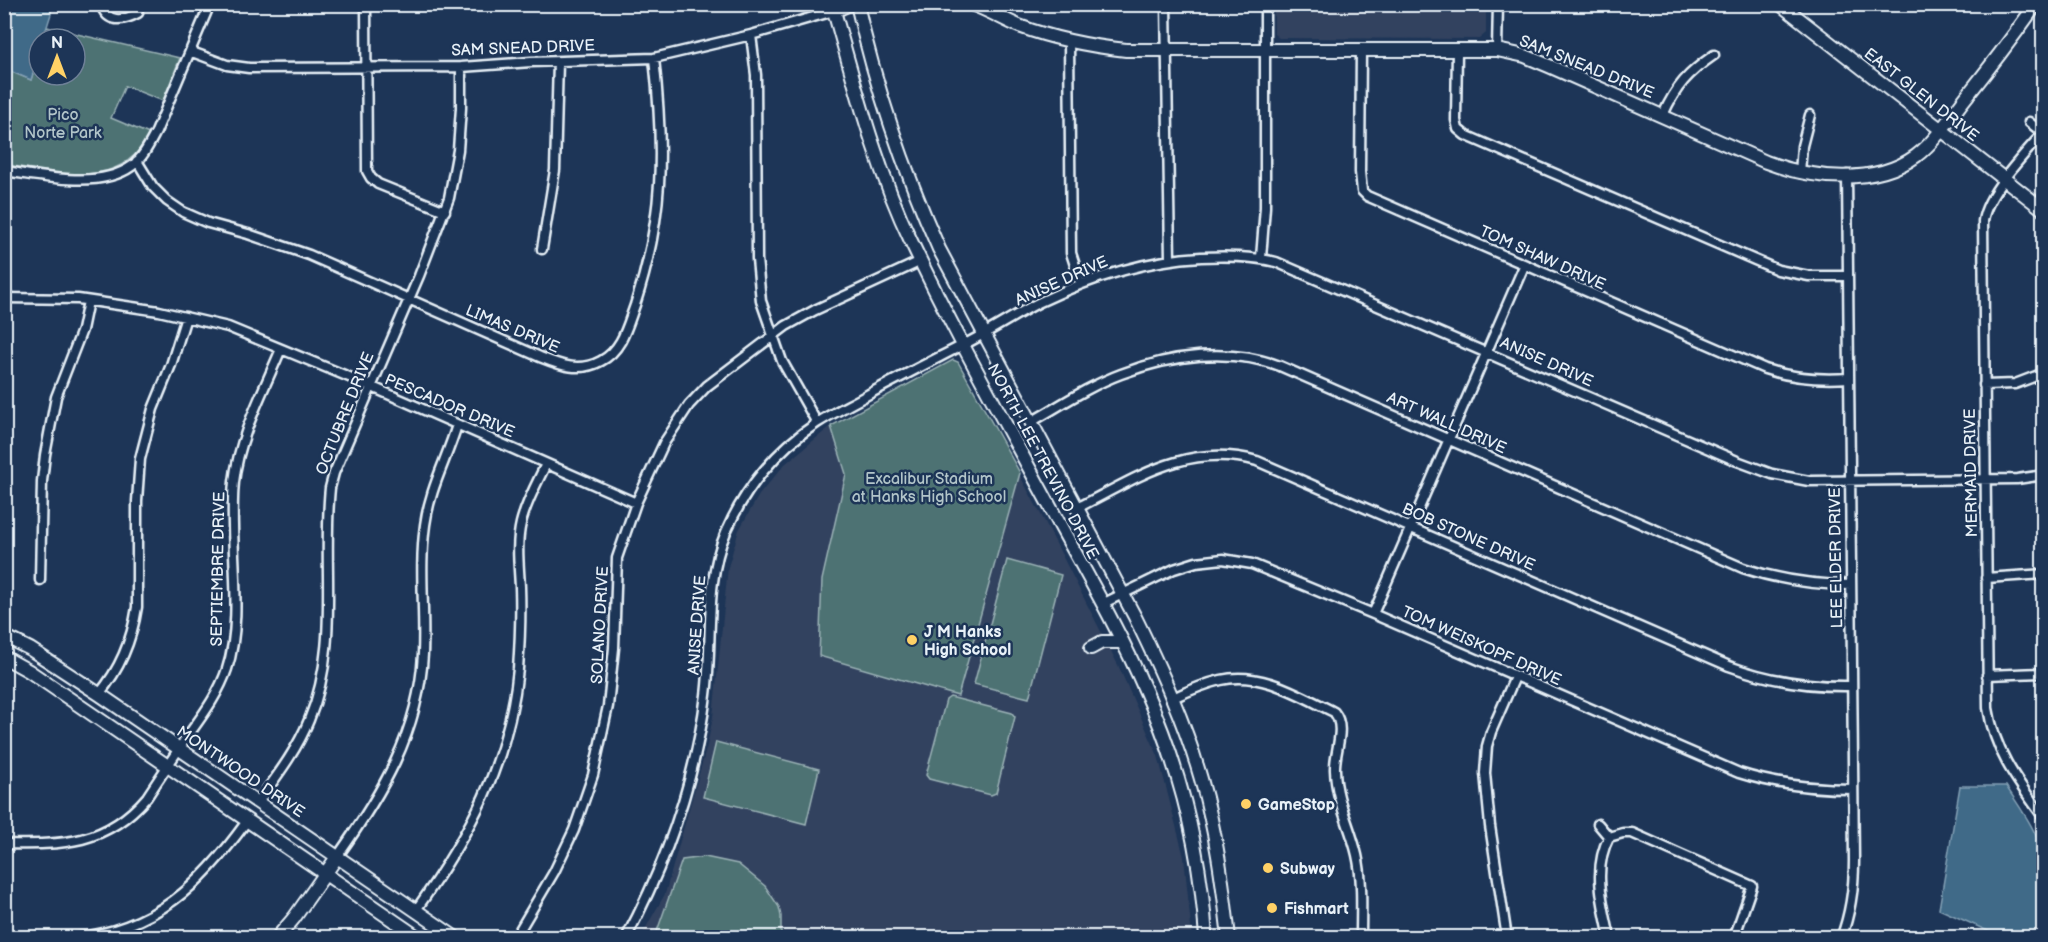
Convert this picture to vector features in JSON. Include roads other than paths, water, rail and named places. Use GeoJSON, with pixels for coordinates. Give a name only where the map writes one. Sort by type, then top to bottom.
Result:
{"type":"FeatureCollection","features":[{"type":"Feature","properties":{"kind":"main road","name":"SAM SNEAD DRIVE"},"geometry":{"type":"LineString","coordinates":[[833,8],[850,4]]}},
{"type":"Feature","properties":{"kind":"main road","name":"NORTH LEE TREVINO DRIVE"},"geometry":{"type":"LineString","coordinates":[[857,4],[878,86],[913,191],[939,249],[1077,508],[1155,658],[1173,698],[1196,762],[1218,853],[1229,938]]}},
{"type":"Feature","properties":{"kind":"main road","name":"SAM SNEAD DRIVE"},"geometry":{"type":"LineString","coordinates":[[971,4],[1018,25],[1069,42],[1126,50],[1497,50],[1525,56],[1766,162],[1800,173],[1821,176],[1847,176],[1887,170],[1903,165],[1917,155],[1942,130],[2032,6]]}},
{"type":"Feature","properties":{"kind":"main road","name":"EAST GLEN DRIVE"},"geometry":{"type":"LineString","coordinates":[[1780,4],[2043,210]]}},
{"type":"Feature","properties":{"kind":"main road","name":"NORTH LEE TREVINO DRIVE"},"geometry":{"type":"LineString","coordinates":[[833,8],[889,189],[921,261],[1147,693],[1174,770],[1194,845],[1206,938]]}},
{"type":"Feature","properties":{"kind":"main road"},"geometry":{"type":"LineString","coordinates":[[889,189],[910,180]]}},
{"type":"Feature","properties":{"kind":"main road","name":"MONTWOOD DRIVE"},"geometry":{"type":"LineString","coordinates":[[4,636],[30,649],[99,694],[456,938]]}},
{"type":"Feature","properties":{"kind":"main road"},"geometry":{"type":"LineString","coordinates":[[1091,648],[1102,642],[1122,642]]}},
{"type":"Feature","properties":{"kind":"main road"},"geometry":{"type":"LineString","coordinates":[[4,657],[29,671],[419,938]]}},
{"type":"Feature","properties":{"kind":"main road"},"geometry":{"type":"LineString","coordinates":[[1174,770],[1196,762]]}},
{"type":"Feature","properties":{"kind":"main road"},"geometry":{"type":"LineString","coordinates":[[277,938],[337,858]]}},
{"type":"Feature","properties":{"kind":"street"},"geometry":{"type":"LineString","coordinates":[[101,4],[104,13],[109,18],[119,20],[138,13]]}},
{"type":"Feature","properties":{"kind":"street"},"geometry":{"type":"LineString","coordinates":[[4,171],[73,180],[117,174],[132,166],[149,146],[156,132],[192,52],[210,4]]}},
{"type":"Feature","properties":{"kind":"street"},"geometry":{"type":"LineString","coordinates":[[366,4],[366,162],[370,178],[390,189],[445,211]]}},
{"type":"Feature","properties":{"kind":"street"},"geometry":{"type":"LineString","coordinates":[[1166,4],[1170,259]]}},
{"type":"Feature","properties":{"kind":"street"},"geometry":{"type":"LineString","coordinates":[[1262,258],[1265,4]]}},
{"type":"Feature","properties":{"kind":"street"},"geometry":{"type":"LineString","coordinates":[[1497,50],[1498,4]]}},
{"type":"Feature","properties":{"kind":"street","name":"SAM SNEAD DRIVE"},"geometry":{"type":"LineString","coordinates":[[192,52],[209,60],[237,67],[461,67],[654,57],[751,35],[833,8]]}},
{"type":"Feature","properties":{"kind":"street"},"geometry":{"type":"LineString","coordinates":[[751,35],[756,75],[759,283],[764,313],[782,362],[817,423]]}},
{"type":"Feature","properties":{"kind":"street"},"geometry":{"type":"LineString","coordinates":[[1069,42],[1071,253],[1081,284]]}},
{"type":"Feature","properties":{"kind":"street","name":"TOM SHAW DRIVE"},"geometry":{"type":"LineString","coordinates":[[1361,50],[1362,191],[1368,196],[1524,266],[1765,369],[1818,379],[1849,378]]}},
{"type":"Feature","properties":{"kind":"street"},"geometry":{"type":"LineString","coordinates":[[1456,50],[1456,120],[1460,131],[1778,270],[1809,276],[1848,276]]}},
{"type":"Feature","properties":{"kind":"street"},"geometry":{"type":"LineString","coordinates":[[1663,115],[1680,83],[1697,66],[1714,55]]}},
{"type":"Feature","properties":{"kind":"street","name":"LIMAS DRIVE"},"geometry":{"type":"LineString","coordinates":[[137,161],[153,187],[183,212],[208,223],[300,252],[540,357],[567,367],[582,368],[600,362],[615,352],[620,344],[640,287],[653,238],[661,144],[654,57]]}},
{"type":"Feature","properties":{"kind":"street"},"geometry":{"type":"LineString","coordinates":[[542,249],[555,170],[558,62]]}},
{"type":"Feature","properties":{"kind":"street","name":"OCTUBRE DRIVE"},"geometry":{"type":"LineString","coordinates":[[258,802],[301,738],[316,703],[327,645],[330,488],[334,473],[445,211],[458,150],[461,67]]}},
{"type":"Feature","properties":{"kind":"street"},"geometry":{"type":"LineString","coordinates":[[1800,173],[1802,146],[1810,116]]}},
{"type":"Feature","properties":{"kind":"street"},"geometry":{"type":"LineString","coordinates":[[2029,122],[2043,133]]}},
{"type":"Feature","properties":{"kind":"street","name":"MERMAID DRIVE"},"geometry":{"type":"LineString","coordinates":[[2043,133],[1991,196],[1983,221],[1988,708],[1995,741],[2007,763],[2040,807],[2043,818]]}},
{"type":"Feature","properties":{"kind":"street","name":"LEE ELDER DRIVE"},"geometry":{"type":"LineString","coordinates":[[1841,938],[1850,914],[1854,892],[1847,176]]}},
{"type":"Feature","properties":{"kind":"street","name":"ANISE DRIVE"},"geometry":{"type":"LineString","coordinates":[[626,938],[653,886],[670,844],[686,794],[706,694],[711,592],[715,569],[725,534],[735,512],[755,481],[782,451],[817,423],[1036,304],[1081,284],[1135,266],[1170,259],[1215,256],[1262,258],[1301,272],[1760,470],[1787,478],[1849,482],[2017,479],[2043,475]]}},
{"type":"Feature","properties":{"kind":"street","name":"SOLANO DRIVE"},"geometry":{"type":"LineString","coordinates":[[515,938],[539,900],[574,830],[593,775],[608,706],[614,648],[617,558],[636,503],[664,443],[689,405],[707,386],[786,326],[815,310],[921,261]]}},
{"type":"Feature","properties":{"kind":"street"},"geometry":{"type":"LineString","coordinates":[[1373,614],[1524,266]]}},
{"type":"Feature","properties":{"kind":"street","name":"PESCADOR DRIVE"},"geometry":{"type":"LineString","coordinates":[[4,298],[50,298],[158,310],[228,327],[636,503]]}},
{"type":"Feature","properties":{"kind":"street"},"geometry":{"type":"LineString","coordinates":[[40,580],[42,482],[45,455],[56,397],[82,330],[88,301]]}},
{"type":"Feature","properties":{"kind":"street"},"geometry":{"type":"LineString","coordinates":[[99,694],[124,656],[134,624],[138,578],[137,495],[141,459],[153,410],[171,365],[186,317]]}},
{"type":"Feature","properties":{"kind":"street","name":"SEPTIEMBRE DRIVE"},"geometry":{"type":"LineString","coordinates":[[4,844],[59,843],[96,836],[117,825],[135,810],[169,766],[216,694],[230,657],[234,615],[232,534],[234,480],[247,429],[281,349]]}},
{"type":"Feature","properties":{"kind":"street","name":"ART WALL DRIVE"},"geometry":{"type":"LineString","coordinates":[[1031,422],[1119,374],[1170,360],[1230,355],[1250,356],[1280,366],[1743,568],[1781,580],[1811,584],[1851,585]]}},
{"type":"Feature","properties":{"kind":"street"},"geometry":{"type":"LineString","coordinates":[[1984,385],[2015,384],[2043,373]]}},
{"type":"Feature","properties":{"kind":"street"},"geometry":{"type":"LineString","coordinates":[[337,858],[384,787],[413,712],[423,658],[424,527],[432,489],[457,425]]}},
{"type":"Feature","properties":{"kind":"street","name":"BOB STONE DRIVE"},"geometry":{"type":"LineString","coordinates":[[1077,508],[1158,467],[1190,458],[1226,455],[1257,461],[1752,675],[1815,686],[1852,686]]}},
{"type":"Feature","properties":{"kind":"street"},"geometry":{"type":"LineString","coordinates":[[416,910],[447,865],[478,812],[507,730],[519,650],[520,531],[525,510],[546,464]]}},
{"type":"Feature","properties":{"kind":"street","name":"TOM WEISKOPF DRIVE"},"geometry":{"type":"LineString","coordinates":[[1102,604],[1174,569],[1196,562],[1223,560],[1266,569],[1739,773],[1784,785],[1853,789]]}},
{"type":"Feature","properties":{"kind":"street"},"geometry":{"type":"LineString","coordinates":[[1986,578],[2043,574]]}},
{"type":"Feature","properties":{"kind":"street"},"geometry":{"type":"LineString","coordinates":[[1987,675],[2043,673]]}},
{"type":"Feature","properties":{"kind":"street"},"geometry":{"type":"LineString","coordinates":[[1507,938],[1484,786],[1487,746],[1515,677]]}},
{"type":"Feature","properties":{"kind":"street"},"geometry":{"type":"LineString","coordinates":[[1173,698],[1221,680],[1244,679],[1279,686],[1335,712],[1341,726],[1336,750],[1335,777],[1346,824],[1357,856],[1360,878],[1361,938]]}},
{"type":"Feature","properties":{"kind":"street"},"geometry":{"type":"LineString","coordinates":[[73,938],[116,929],[169,904],[198,882],[212,867],[247,820]]}},
{"type":"Feature","properties":{"kind":"street"},"geometry":{"type":"LineString","coordinates":[[1598,824],[1609,837]]}},
{"type":"Feature","properties":{"kind":"street"},"geometry":{"type":"LineString","coordinates":[[1610,938],[1599,872],[1604,846],[1609,837],[1623,832],[1632,833],[1752,886],[1734,938]]}},
{"type":"Feature","properties":{"kind":"street"},"geometry":{"type":"LineString","coordinates":[[396,938],[403,927]]}},
{"type":"Feature","properties":{"kind":"place","name":"J M Hanks High School"},"geometry":{"type":"Point","coordinates":[912,640]}},
{"type":"Feature","properties":{"kind":"place","name":"GameStop"},"geometry":{"type":"Point","coordinates":[1246,804]}},
{"type":"Feature","properties":{"kind":"place","name":"Subway"},"geometry":{"type":"Point","coordinates":[1268,868]}},
{"type":"Feature","properties":{"kind":"place","name":"Fishmart"},"geometry":{"type":"Point","coordinates":[1272,908]}},
{"type":"Feature","properties":{"kind":"park label","name":"Pico Norte Park"},"geometry":{"type":"Point","coordinates":[63,123]}},
{"type":"Feature","properties":{"kind":"park label","name":"Excalibur Stadium at Hanks High School"},"geometry":{"type":"Point","coordinates":[929,487]}}]}
